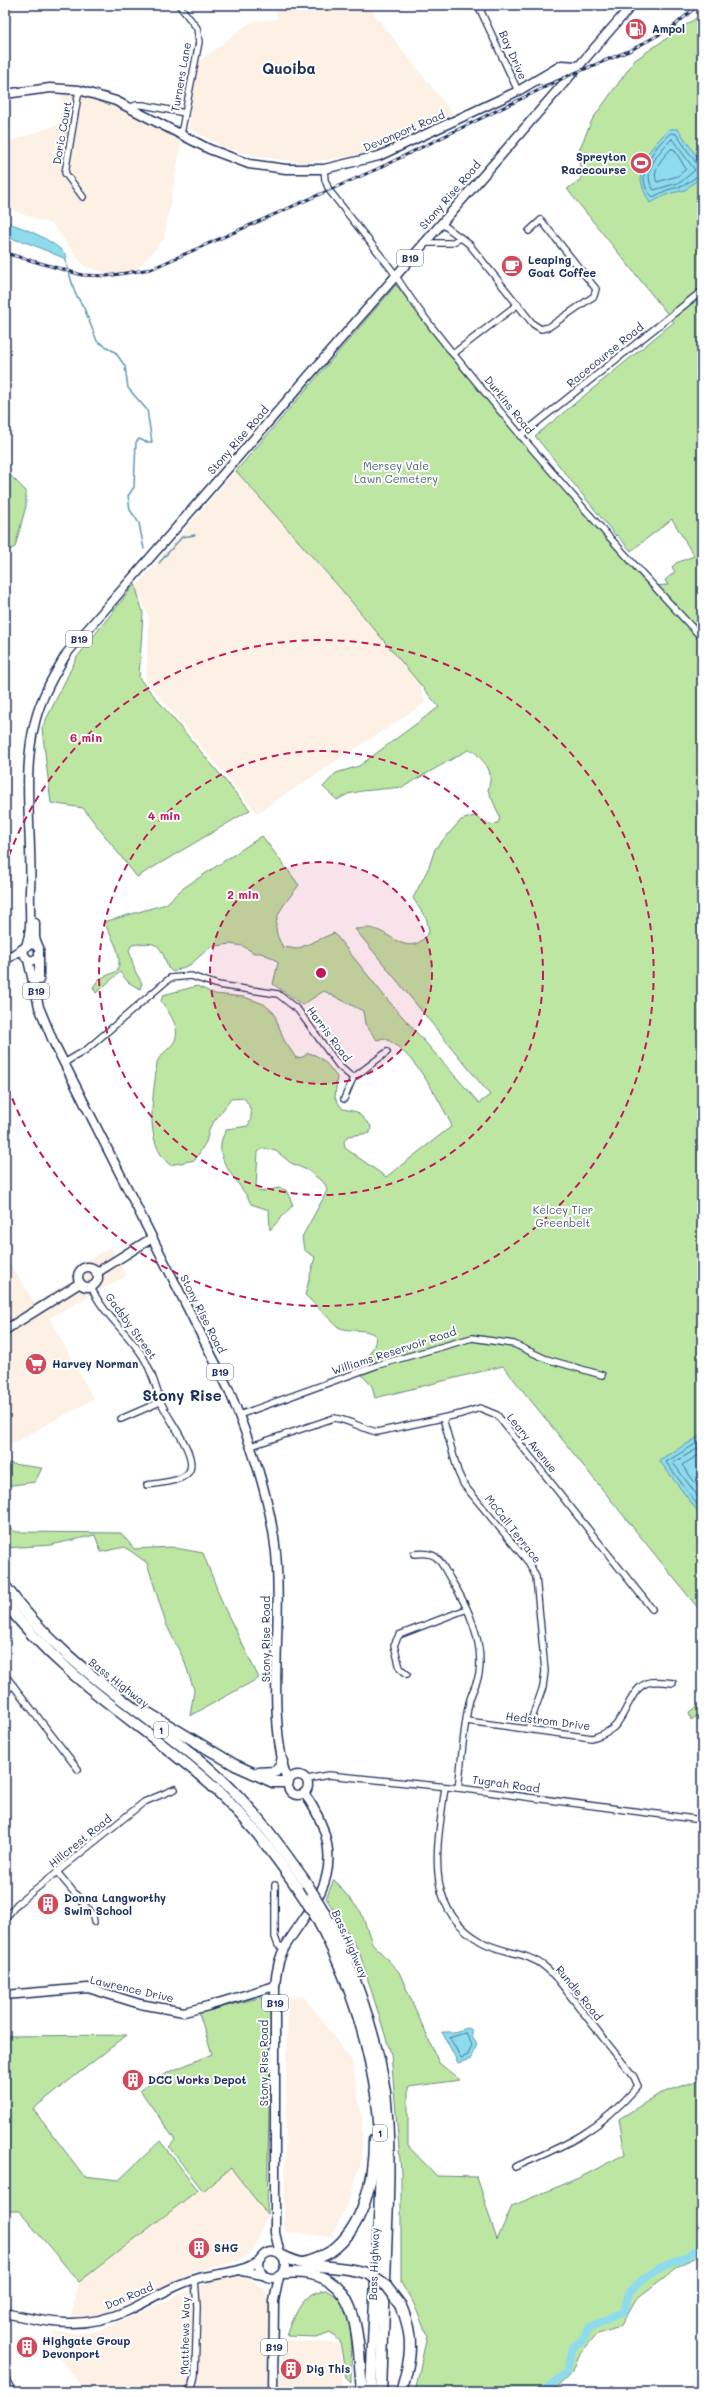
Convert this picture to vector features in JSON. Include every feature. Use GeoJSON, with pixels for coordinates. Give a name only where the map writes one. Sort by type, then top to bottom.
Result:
{"type":"FeatureCollection","features":[{"type":"Feature","properties":{"kind":"highway","name":"Bass Highway"},"geometry":{"type":"LineString","coordinates":[[5,1586],[39,1627],[87,1674],[188,1751],[231,1789],[270,1830],[307,1884],[350,1990],[367,2049],[377,2101],[381,2149],[371,2392]]}},
{"type":"Feature","properties":{"kind":"highway","name":"Bass Highway"},"geometry":{"type":"LineString","coordinates":[[5,1602],[31,1634],[71,1674],[196,1771],[235,1807],[261,1836],[306,1899],[334,1931],[358,1991],[379,2063],[385,2092],[388,2134],[388,2191],[380,2392]]}},
{"type":"Feature","properties":{"kind":"highway"},"geometry":{"type":"LineString","coordinates":[[87,1674],[121,1697],[235,1765],[276,1783],[289,1781]]}},
{"type":"Feature","properties":{"kind":"highway"},"geometry":{"type":"LineString","coordinates":[[255,1774],[275,1772],[281,1766],[282,1757]]}},
{"type":"Feature","properties":{"kind":"highway"},"geometry":{"type":"LineString","coordinates":[[304,2263],[323,2256],[339,2244],[359,2214],[368,2190],[374,2152],[367,2049]]}},
{"type":"Feature","properties":{"kind":"highway"},"geometry":{"type":"LineString","coordinates":[[281,2255],[290,2260],[304,2263],[356,2269],[369,2274],[386,2286],[401,2306],[406,2319],[411,2347],[409,2366],[401,2392]]}},
{"type":"Feature","properties":{"kind":"highway"},"geometry":{"type":"LineString","coordinates":[[281,2275],[300,2271],[318,2274],[333,2283],[346,2297],[352,2311],[355,2325],[362,2392]]}},
{"type":"Feature","properties":{"kind":"main road","name":"B19"},"geometry":{"type":"LineString","coordinates":[[578,66],[632,5]]}},
{"type":"Feature","properties":{"kind":"main road","name":"Devonport Road"},"geometry":{"type":"LineString","coordinates":[[5,94],[50,88],[79,90],[116,101],[208,149],[249,164],[286,169],[324,169],[379,156],[521,90],[562,65],[578,66]]}},
{"type":"Feature","properties":{"kind":"main road","name":"Stony Rise Road"},"geometry":{"type":"LineString","coordinates":[[39,948],[35,938],[31,877],[28,783],[30,751],[35,721],[44,695],[64,659],[396,276],[422,243],[578,66]]}},
{"type":"Feature","properties":{"kind":"main road","name":"Stony Rise Road"},"geometry":{"type":"LineString","coordinates":[[25,947],[30,925],[31,877]]}},
{"type":"Feature","properties":{"kind":"main road"},"geometry":{"type":"LineString","coordinates":[[6,960],[25,947],[33,944],[39,948]]}},
{"type":"Feature","properties":{"kind":"main road","name":"B19"},"geometry":{"type":"LineString","coordinates":[[25,947],[27,959]]}},
{"type":"Feature","properties":{"kind":"main road","name":"B19"},"geometry":{"type":"LineString","coordinates":[[38,958],[39,948]]}},
{"type":"Feature","properties":{"kind":"main road","name":"Stony Rise Road"},"geometry":{"type":"LineString","coordinates":[[38,958],[38,970],[45,1022]]}},
{"type":"Feature","properties":{"kind":"main road"},"geometry":{"type":"LineString","coordinates":[[6,960],[38,958]]}},
{"type":"Feature","properties":{"kind":"main road","name":"Stony Rise Road"},"geometry":{"type":"LineString","coordinates":[[27,959],[39,1007],[45,1022],[64,1063],[229,1390],[251,1446],[270,1513],[276,1553],[277,1724],[285,1774],[289,1781]]}},
{"type":"Feature","properties":{"kind":"main road"},"geometry":{"type":"LineString","coordinates":[[96,1273],[152,1238]]}},
{"type":"Feature","properties":{"kind":"main road"},"geometry":{"type":"LineString","coordinates":[[88,1268],[96,1273],[97,1279],[92,1286],[85,1287],[80,1283],[78,1277],[82,1269],[88,1268]]}},
{"type":"Feature","properties":{"kind":"main road"},"geometry":{"type":"LineString","coordinates":[[5,1330],[80,1283]]}},
{"type":"Feature","properties":{"kind":"main road","name":"Stony Rise Road"},"geometry":{"type":"LineString","coordinates":[[282,1757],[297,1774]]}},
{"type":"Feature","properties":{"kind":"main road","name":"B19"},"geometry":{"type":"LineString","coordinates":[[297,1774],[308,1779]]}},
{"type":"Feature","properties":{"kind":"main road"},"geometry":{"type":"LineString","coordinates":[[289,1781],[297,1774]]}},
{"type":"Feature","properties":{"kind":"main road"},"geometry":{"type":"LineString","coordinates":[[304,1793],[309,1786],[308,1779]]}},
{"type":"Feature","properties":{"kind":"main road","name":"B19"},"geometry":{"type":"LineString","coordinates":[[289,1781],[292,1793],[297,1795],[304,1793]]}},
{"type":"Feature","properties":{"kind":"main road","name":"Stony Rise Road"},"geometry":{"type":"LineString","coordinates":[[281,2255],[275,2233],[275,1986],[277,1968],[284,1948],[321,1891],[329,1862],[325,1833],[320,1819],[304,1793]]}},
{"type":"Feature","properties":{"kind":"main road","name":"Lawrence Drive"},"geometry":{"type":"LineString","coordinates":[[5,1996],[88,1988],[140,2004],[165,2010],[184,2012],[275,1986]]}},
{"type":"Feature","properties":{"kind":"main road","name":"Stony Rise Road"},"geometry":{"type":"LineString","coordinates":[[268,2252],[275,2233]]}},
{"type":"Feature","properties":{"kind":"main road","name":"B19"},"geometry":{"type":"LineString","coordinates":[[268,2252],[261,2259],[259,2266],[265,2276],[274,2301]]}},
{"type":"Feature","properties":{"kind":"main road"},"geometry":{"type":"LineString","coordinates":[[268,2252],[281,2255]]}},
{"type":"Feature","properties":{"kind":"main road","name":"B19"},"geometry":{"type":"LineString","coordinates":[[273,2392],[274,2301],[281,2275],[286,2266],[281,2255]]}},
{"type":"Feature","properties":{"kind":"main road","name":"Don Road"},"geometry":{"type":"LineString","coordinates":[[5,2312],[56,2324],[96,2321],[125,2312],[195,2279],[247,2268],[261,2259]]}},
{"type":"Feature","properties":{"kind":"main road","name":"Don Road"},"geometry":{"type":"LineString","coordinates":[[235,2271],[265,2276]]}},
{"type":"Feature","properties":{"kind":"main road"},"geometry":{"type":"LineString","coordinates":[[265,2276],[281,2275]]}},
{"type":"Feature","properties":{"kind":"street","name":"Turners Lane"},"geometry":{"type":"LineString","coordinates":[[179,5],[197,28],[199,42],[180,134]]}},
{"type":"Feature","properties":{"kind":"street","name":"Bay Drive"},"geometry":{"type":"LineString","coordinates":[[478,5],[521,90]]}},
{"type":"Feature","properties":{"kind":"street","name":"Doric Court"},"geometry":{"type":"LineString","coordinates":[[79,90],[65,173],[83,197]]}},
{"type":"Feature","properties":{"kind":"street","name":"Devonport Road"},"geometry":{"type":"LineString","coordinates":[[130,108],[136,105],[143,105],[185,113]]}},
{"type":"Feature","properties":{"kind":"street","name":"Durkins Road"},"geometry":{"type":"LineString","coordinates":[[324,169],[325,180],[329,190],[396,276],[399,283],[453,354],[520,436],[632,563],[702,638]]}},
{"type":"Feature","properties":{"kind":"street"},"geometry":{"type":"LineString","coordinates":[[441,223],[461,238],[477,253],[533,324],[541,329],[549,327],[594,296],[596,289],[541,220],[529,231]]}},
{"type":"Feature","properties":{"kind":"street"},"geometry":{"type":"LineString","coordinates":[[422,243],[451,243],[461,238]]}},
{"type":"Feature","properties":{"kind":"street","name":"Racecourse Road"},"geometry":{"type":"LineString","coordinates":[[520,436],[702,291]]}},
{"type":"Feature","properties":{"kind":"street"},"geometry":{"type":"LineString","coordinates":[[453,354],[518,304]]}},
{"type":"Feature","properties":{"kind":"street","name":"Harris Road"},"geometry":{"type":"LineString","coordinates":[[64,1063],[86,1050],[170,978],[191,976],[218,985],[278,994],[298,1010],[339,1066],[353,1078],[387,1052]]}},
{"type":"Feature","properties":{"kind":"street"},"geometry":{"type":"LineString","coordinates":[[344,1099],[353,1078]]}},
{"type":"Feature","properties":{"kind":"street","name":"Gadsby Street"},"geometry":{"type":"LineString","coordinates":[[92,1286],[98,1298],[142,1354],[152,1373],[160,1402],[181,1434],[191,1466],[188,1473],[181,1478],[148,1485]]}},
{"type":"Feature","properties":{"kind":"street","name":"Williams Reservoir Road"},"geometry":{"type":"LineString","coordinates":[[239,1414],[378,1365],[472,1338],[514,1344],[546,1359],[602,1375]]}},
{"type":"Feature","properties":{"kind":"street"},"geometry":{"type":"LineString","coordinates":[[121,1419],[160,1402]]}},
{"type":"Feature","properties":{"kind":"street","name":"Leary Avenue"},"geometry":{"type":"LineString","coordinates":[[251,1446],[334,1418],[346,1420],[364,1429],[377,1432],[443,1418],[480,1408],[497,1415],[652,1610]]}},
{"type":"Feature","properties":{"kind":"street","name":"McCall Terrace"},"geometry":{"type":"LineString","coordinates":[[443,1418],[458,1472],[464,1485],[530,1563],[536,1577],[545,1671],[543,1686],[528,1728]]}},
{"type":"Feature","properties":{"kind":"street"},"geometry":{"type":"LineString","coordinates":[[414,1554],[428,1552],[434,1554],[468,1609],[479,1647],[480,1664],[469,1703],[458,1788]]}},
{"type":"Feature","properties":{"kind":"street"},"geometry":{"type":"LineString","coordinates":[[406,1674],[400,1668],[394,1645],[399,1635],[468,1609]]}},
{"type":"Feature","properties":{"kind":"street"},"geometry":{"type":"LineString","coordinates":[[5,1675],[78,1769]]}},
{"type":"Feature","properties":{"kind":"street","name":"Hedstrom Drive"},"geometry":{"type":"LineString","coordinates":[[467,1721],[528,1728],[592,1738],[604,1734],[614,1728],[624,1715],[639,1689],[649,1682],[673,1683]]}},
{"type":"Feature","properties":{"kind":"street"},"geometry":{"type":"LineString","coordinates":[[5,1692],[13,1685]]}},
{"type":"Feature","properties":{"kind":"street","name":"Tugrah Road"},"geometry":{"type":"LineString","coordinates":[[308,1779],[325,1775],[458,1788],[702,1820]]}},
{"type":"Feature","properties":{"kind":"street","name":"Rundle Road"},"geometry":{"type":"LineString","coordinates":[[445,1787],[436,1864],[438,1888],[448,1909],[462,1928],[483,1943],[531,1958],[552,1973],[634,2077],[638,2086],[608,2118],[592,2130],[557,2149],[515,2167]]}},
{"type":"Feature","properties":{"kind":"street","name":"Hillcrest Road"},"geometry":{"type":"LineString","coordinates":[[5,1919],[17,1904],[144,1802],[175,1789]]}},
{"type":"Feature","properties":{"kind":"street"},"geometry":{"type":"LineString","coordinates":[[57,1872],[93,1915],[94,1922]]}},
{"type":"Feature","properties":{"kind":"street"},"geometry":{"type":"LineString","coordinates":[[275,1885],[275,1938],[278,1945],[284,1948]]}},
{"type":"Feature","properties":{"kind":"street","name":"Matthews Way"},"geometry":{"type":"LineString","coordinates":[[187,2392],[193,2385],[195,2375],[197,2307],[195,2279]]}},
{"type":"Feature","properties":{"kind":"street"},"geometry":{"type":"LineString","coordinates":[[5,2378],[13,2392]]}},
{"type":"Feature","properties":{"kind":"street"},"geometry":{"type":"LineString","coordinates":[[698,2392],[702,2383]]}},
{"type":"Feature","properties":{"kind":"shaded area"},"geometry":{"type":"Polygon","coordinates":[[[275,5],[367,5],[453,114],[390,146],[364,154],[305,163],[254,156],[221,146],[189,128],[193,90],[199,62],[251,22],[277,19],[275,5]]]}},
{"type":"Feature","properties":{"kind":"shaded area"},"geometry":{"type":"Polygon","coordinates":[[[62,91],[99,98],[135,115],[181,142],[164,239],[136,271],[109,274],[84,266],[53,225],[5,207],[5,143],[60,124],[62,91]]]}},
{"type":"Feature","properties":{"kind":"shaded area"},"geometry":{"type":"Polygon","coordinates":[[[239,466],[420,685],[425,703],[257,813],[146,681],[149,618],[136,587],[239,466]]]}},
{"type":"Feature","properties":{"kind":"shaded area"},"geometry":{"type":"Polygon","coordinates":[[[111,1247],[126,1276],[49,1318],[94,1399],[5,1447],[5,1256],[35,1303],[71,1280],[74,1268],[111,1247]]]}},
{"type":"Feature","properties":{"kind":"shaded area"},"geometry":{"type":"Polygon","coordinates":[[[303,1996],[352,2061],[362,2120],[362,2159],[350,2198],[331,2237],[284,2231],[288,1998],[303,1996]]]}},
{"type":"Feature","properties":{"kind":"shaded area"},"geometry":{"type":"Polygon","coordinates":[[[231,2168],[267,2214],[254,2249],[241,2260],[191,2273],[116,2309],[88,2318],[70,2320],[79,2282],[198,2190],[203,2191],[231,2168]]]}},
{"type":"Feature","properties":{"kind":"shaded area"},"geometry":{"type":"Polygon","coordinates":[[[220,2277],[248,2277],[264,2288],[270,2304],[271,2392],[86,2392],[54,2351],[53,2331],[76,2334],[103,2329],[220,2277]]]}},
{"type":"Feature","properties":{"kind":"shaded area"},"geometry":{"type":"Polygon","coordinates":[[[282,2339],[340,2344],[342,2392],[279,2392],[282,2339]]]}},
{"type":"Feature","properties":{"kind":"green space"},"geometry":{"type":"Polygon","coordinates":[[[702,14],[702,1613],[503,1366],[375,1398],[372,1386],[359,1372],[362,1363],[373,1348],[376,1336],[368,1332],[348,1330],[338,1327],[305,1295],[315,1257],[304,1250],[302,1237],[325,1195],[327,1190],[325,1184],[309,1171],[291,1163],[276,1151],[263,1148],[258,1152],[256,1187],[260,1192],[279,1188],[286,1190],[293,1205],[270,1230],[269,1210],[251,1204],[227,1168],[223,1159],[221,1150],[222,1140],[227,1129],[248,1126],[250,1122],[251,1111],[244,1098],[231,1099],[210,1127],[206,1142],[195,1160],[170,1165],[161,1155],[156,1144],[153,1131],[152,1103],[157,1062],[174,1042],[176,1037],[173,1020],[161,1001],[163,995],[197,986],[215,994],[244,997],[264,1004],[274,1013],[284,1040],[296,1058],[303,1057],[308,1053],[313,1054],[325,1062],[337,1077],[335,1098],[339,1104],[343,1109],[357,1112],[371,1126],[370,1133],[348,1136],[344,1141],[345,1148],[386,1177],[452,1126],[440,1102],[424,1076],[405,1053],[395,1044],[384,1038],[377,1040],[365,1024],[363,1011],[324,991],[302,1005],[273,984],[278,963],[273,958],[261,953],[254,953],[243,946],[230,944],[210,947],[191,964],[173,972],[168,968],[163,953],[157,946],[147,943],[132,945],[129,950],[135,971],[142,983],[140,989],[128,982],[120,972],[96,993],[93,987],[99,979],[117,971],[119,965],[116,946],[104,922],[166,904],[182,889],[262,836],[299,885],[282,907],[276,921],[278,937],[283,947],[297,949],[334,933],[386,998],[479,1103],[490,1095],[355,929],[374,929],[408,945],[415,944],[422,940],[429,932],[427,920],[413,898],[429,867],[435,849],[461,820],[474,816],[492,825],[498,823],[500,817],[488,790],[490,773],[486,765],[474,751],[468,750],[403,787],[362,791],[348,794],[337,800],[323,787],[336,773],[359,766],[439,707],[340,588],[236,471],[396,285],[523,444],[646,583],[649,586],[668,585],[665,580],[675,572],[672,567],[676,563],[694,556],[672,519],[631,551],[617,535],[616,536],[535,436],[674,322],[567,189],[581,179],[580,148],[592,120],[635,60],[702,14]]]}},
{"type":"Feature","properties":{"kind":"green space"},"geometry":{"type":"Polygon","coordinates":[[[5,470],[26,491],[26,506],[15,547],[5,552],[5,470]]]}},
{"type":"Feature","properties":{"kind":"green space"},"geometry":{"type":"Polygon","coordinates":[[[135,584],[143,613],[139,678],[250,810],[137,877],[83,808],[51,803],[42,728],[77,657],[135,584]]]}},
{"type":"Feature","properties":{"kind":"green space"},"geometry":{"type":"Polygon","coordinates":[[[5,786],[6,787],[9,887],[5,880],[5,786]]]}},
{"type":"Feature","properties":{"kind":"green space"},"geometry":{"type":"Polygon","coordinates":[[[5,1463],[42,1468],[35,1482],[5,1486],[5,1463]]]}},
{"type":"Feature","properties":{"kind":"green space"},"geometry":{"type":"Polygon","coordinates":[[[5,1524],[16,1532],[121,1533],[134,1549],[170,1547],[203,1553],[224,1607],[259,1678],[190,1716],[194,1690],[184,1660],[166,1624],[147,1563],[125,1547],[101,1552],[95,1535],[51,1545],[5,1548],[5,1524]]]}},
{"type":"Feature","properties":{"kind":"green space"},"geometry":{"type":"Polygon","coordinates":[[[702,1703],[702,1713],[691,1720],[689,1712],[702,1703]]]}},
{"type":"Feature","properties":{"kind":"green space"},"geometry":{"type":"Polygon","coordinates":[[[334,1880],[361,1912],[372,1943],[399,1972],[439,2063],[460,2080],[408,2087],[408,2146],[437,2176],[477,2177],[497,2240],[512,2206],[581,2177],[625,2154],[619,2119],[659,2094],[702,2079],[702,2254],[679,2266],[636,2299],[620,2327],[595,2335],[580,2353],[573,2372],[552,2392],[415,2392],[427,2335],[413,2302],[401,2283],[401,2172],[391,2054],[359,1951],[326,1898],[334,1880]]]}},
{"type":"Feature","properties":{"kind":"green space"},"geometry":{"type":"Polygon","coordinates":[[[267,1996],[271,1998],[267,2214],[231,2168],[203,2191],[169,2147],[175,2140],[140,2090],[169,2072],[212,2054],[199,2013],[267,1996]]]}},
{"type":"Feature","properties":{"kind":"green space"},"geometry":{"type":"Polygon","coordinates":[[[127,2035],[33,2109],[84,2176],[119,2180],[160,2141],[198,2190],[79,2282],[19,2211],[5,2211],[5,2036],[127,2035]]]}},
{"type":"Feature","properties":{"kind":"green space"},"geometry":{"type":"Polygon","coordinates":[[[326,2290],[340,2300],[348,2321],[352,2352],[351,2383],[346,2378],[340,2341],[330,2332],[317,2337],[287,2336],[296,2313],[305,2300],[311,2295],[326,2290]]]}},
{"type":"Feature","properties":{"kind":"water"},"geometry":{"type":"Polygon","coordinates":[[[669,129],[678,129],[702,164],[702,176],[685,190],[668,194],[650,203],[644,191],[641,180],[643,163],[653,147],[669,129]]]}},
{"type":"Feature","properties":{"kind":"water"},"geometry":{"type":"Polygon","coordinates":[[[5,222],[30,231],[47,240],[67,256],[66,259],[28,243],[5,237],[5,222]]]}},
{"type":"Feature","properties":{"kind":"water"},"geometry":{"type":"Polygon","coordinates":[[[702,1435],[702,1517],[659,1460],[702,1435]]]}},
{"type":"Feature","properties":{"kind":"water"},"geometry":{"type":"Polygon","coordinates":[[[468,2028],[472,2030],[472,2037],[477,2044],[471,2059],[458,2063],[442,2032],[454,2032],[468,2028]]]}},
{"type":"Feature","properties":{"kind":"waterway"},"geometry":{"type":"LineString","coordinates":[[65,259],[75,293],[84,308],[97,341],[115,352],[125,366],[128,388],[147,410],[152,442],[146,442],[139,439],[136,442],[134,487],[128,496],[130,510],[139,523],[144,549]]}},
{"type":"Feature","properties":{"kind":"waterway"},"geometry":{"type":"LineString","coordinates":[[159,563],[182,537],[195,535]]}},
{"type":"Feature","properties":{"kind":"waterway"},"geometry":{"type":"LineString","coordinates":[[542,2392],[567,2372],[571,2352],[574,2346],[583,2340],[589,2328],[624,2311],[629,2292],[643,2279],[661,2267],[681,2260],[702,2246]]}},
{"type":"Feature","properties":{"kind":"railway"},"geometry":{"type":"LineString","coordinates":[[5,253],[82,275],[107,276],[151,269],[377,169],[570,75],[631,50],[673,27],[698,5]]}},
{"type":"Feature","properties":{"kind":"place","name":"Ampol"},"geometry":{"type":"Point","coordinates":[636,29]}},
{"type":"Feature","properties":{"kind":"place","name":"Spreyton Racecourse"},"geometry":{"type":"Point","coordinates":[641,163]}},
{"type":"Feature","properties":{"kind":"place","name":"Leaping Goat Coffee"},"geometry":{"type":"Point","coordinates":[512,266]}},
{"type":"Feature","properties":{"kind":"place","name":"Harvey Norman"},"geometry":{"type":"Point","coordinates":[36,1364]}},
{"type":"Feature","properties":{"kind":"place","name":"Donna Langworthy Swim School"},"geometry":{"type":"Point","coordinates":[48,1904]}},
{"type":"Feature","properties":{"kind":"place","name":"DCC Works Depot"},"geometry":{"type":"Point","coordinates":[133,2080]}},
{"type":"Feature","properties":{"kind":"place","name":"SHG"},"geometry":{"type":"Point","coordinates":[199,2248]}},
{"type":"Feature","properties":{"kind":"place","name":"Highgate Group Devonport"},"geometry":{"type":"Point","coordinates":[27,2347]}},
{"type":"Feature","properties":{"kind":"place","name":"Dig This"},"geometry":{"type":"Point","coordinates":[291,2369]}},
{"type":"Feature","properties":{"kind":"district","name":"Quoiba"},"geometry":{"type":"Point","coordinates":[289,69]}},
{"type":"Feature","properties":{"kind":"district","name":"Stony Rise"},"geometry":{"type":"Point","coordinates":[182,1396]}},
{"type":"Feature","properties":{"kind":"park label","name":"Mersey Vale Lawn Cemetery"},"geometry":{"type":"Point","coordinates":[396,472]}},
{"type":"Feature","properties":{"kind":"park label","name":"Kelcey Tier Greenbelt"},"geometry":{"type":"Point","coordinates":[563,1216]}}]}
